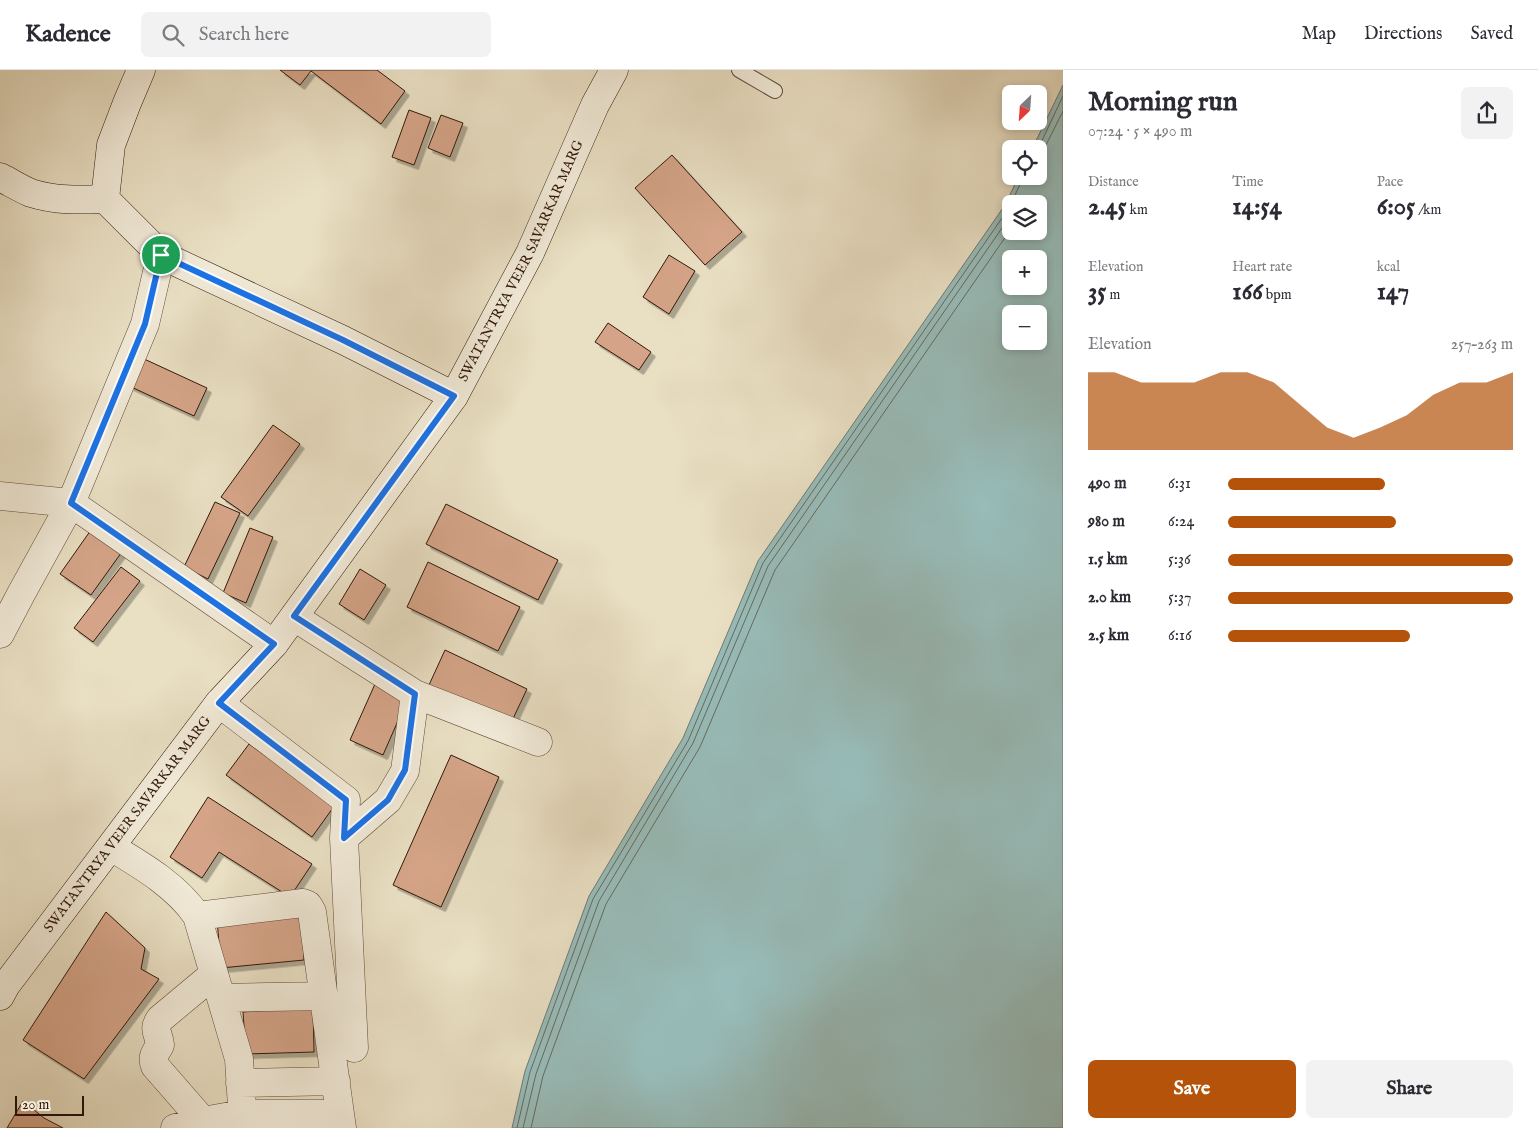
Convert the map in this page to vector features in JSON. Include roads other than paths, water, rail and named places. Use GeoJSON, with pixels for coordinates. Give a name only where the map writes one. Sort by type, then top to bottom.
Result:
{"type":"FeatureCollection","features":[{"type":"Feature","properties":{"kind":"street"},"geometry":{"type":"LineString","coordinates":[[105,199],[112,144],[141,70]]}},
{"type":"Feature","properties":{"kind":"street","name":"SWATANTRYA VEER SAVARKAR MARG"},"geometry":{"type":"LineString","coordinates":[[2,987],[111,847],[219,703],[274,644],[454,396],[530,253],[595,104],[614,70]]}},
{"type":"Feature","properties":{"kind":"street"},"geometry":{"type":"LineString","coordinates":[[0,177],[30,192],[51,199],[73,201],[105,199],[161,255],[343,340],[454,396]]}},
{"type":"Feature","properties":{"kind":"street"},"geometry":{"type":"LineString","coordinates":[[0,634],[71,503],[145,324],[161,255]]}},
{"type":"Feature","properties":{"kind":"street"},"geometry":{"type":"LineString","coordinates":[[0,496],[71,503],[274,644]]}},
{"type":"Feature","properties":{"kind":"street"},"geometry":{"type":"LineString","coordinates":[[294,616],[415,694],[538,742]]}},
{"type":"Feature","properties":{"kind":"street"},"geometry":{"type":"LineString","coordinates":[[344,838],[388,800],[405,770],[415,694]]}},
{"type":"Feature","properties":{"kind":"street"},"geometry":{"type":"LineString","coordinates":[[219,703],[346,800],[344,838],[354,1048]]}},
{"type":"Feature","properties":{"kind":"street"},"geometry":{"type":"LineString","coordinates":[[111,847],[146,868],[189,904],[197,916],[239,1059],[243,1121]]}},
{"type":"Feature","properties":{"kind":"street"},"geometry":{"type":"LineString","coordinates":[[175,1128],[202,1120],[341,1121],[312,912],[308,905],[303,903],[197,916]]}},
{"type":"Feature","properties":{"kind":"street"},"geometry":{"type":"LineString","coordinates":[[202,1120],[154,1066],[153,1056],[160,1045],[156,1025],[160,1019],[217,986],[324,996]]}},
{"type":"Feature","properties":{"kind":"street"},"geometry":{"type":"LineString","coordinates":[[240,1083],[336,1081]]}},
{"type":"Feature","properties":{"kind":"lane"},"geometry":{"type":"LineString","coordinates":[[739,70],[775,91]]}},
{"type":"Feature","properties":{"kind":"water"},"geometry":{"type":"Polygon","coordinates":[[[1063,85],[1063,1128],[512,1128],[525,1071],[589,896],[683,738],[758,561],[1002,209],[1002,240],[1047,240],[1047,195],[1010,195],[1015,185],[1047,185],[1047,140],[1036,140],[1041,130],[1048,130],[1048,116],[1063,85]]]}}]}
